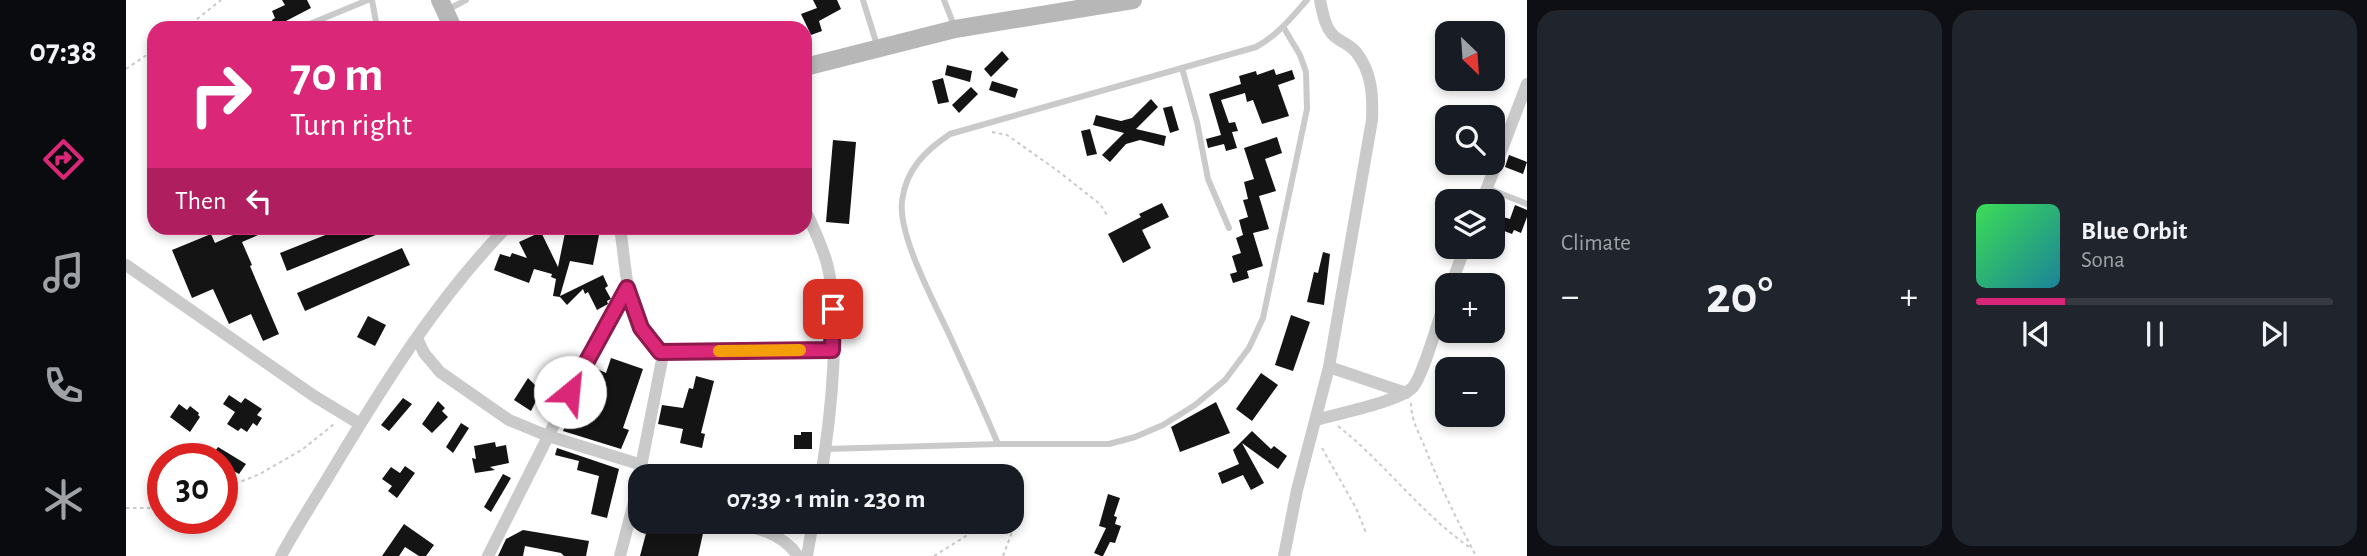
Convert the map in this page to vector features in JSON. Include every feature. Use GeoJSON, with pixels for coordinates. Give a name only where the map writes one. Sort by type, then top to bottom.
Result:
{"type":"FeatureCollection","features":[{"type":"Feature","properties":{"kind":"street"},"geometry":{"type":"LineString","coordinates":[[812,65],[956,29],[1133,0]]}},
{"type":"Feature","properties":{"kind":"street"},"geometry":{"type":"LineString","coordinates":[[1284,556],[1297,490],[1318,423],[1372,120],[1373,100],[1367,72],[1354,50],[1329,31],[1320,0]]}},
{"type":"Feature","properties":{"kind":"street"},"geometry":{"type":"LineString","coordinates":[[1487,188],[1527,83]]}},
{"type":"Feature","properties":{"kind":"street"},"geometry":{"type":"LineString","coordinates":[[812,226],[826,261],[832,292],[832,350],[823,464]]}},
{"type":"Feature","properties":{"kind":"street"},"geometry":{"type":"LineString","coordinates":[[281,556],[360,424],[417,338],[462,276],[500,235]]}},
{"type":"Feature","properties":{"kind":"street"},"geometry":{"type":"LineString","coordinates":[[621,235],[627,288],[641,328],[660,352],[661,368],[642,464]]}},
{"type":"Feature","properties":{"kind":"street"},"geometry":{"type":"LineString","coordinates":[[126,265],[219,331],[360,424]]}},
{"type":"Feature","properties":{"kind":"street"},"geometry":{"type":"LineString","coordinates":[[488,556],[627,288]]}},
{"type":"Feature","properties":{"kind":"street"},"geometry":{"type":"LineString","coordinates":[[1318,423],[1409,390],[1419,376],[1435,330]]}},
{"type":"Feature","properties":{"kind":"street"},"geometry":{"type":"LineString","coordinates":[[417,338],[424,353],[440,372],[509,420],[548,436],[639,464]]}},
{"type":"Feature","properties":{"kind":"street"},"geometry":{"type":"LineString","coordinates":[[660,352],[832,350]]}},
{"type":"Feature","properties":{"kind":"street"},"geometry":{"type":"LineString","coordinates":[[1329,367],[1409,390]]}},
{"type":"Feature","properties":{"kind":"street"},"geometry":{"type":"LineString","coordinates":[[620,556],[628,531]]}},
{"type":"Feature","properties":{"kind":"street"},"geometry":{"type":"LineString","coordinates":[[772,534],[780,538],[799,556]]}},
{"type":"Feature","properties":{"kind":"street"},"geometry":{"type":"LineString","coordinates":[[807,556],[811,534]]}},
{"type":"Feature","properties":{"kind":"lane"},"geometry":{"type":"LineString","coordinates":[[318,21],[370,0],[375,21]]}},
{"type":"Feature","properties":{"kind":"lane"},"geometry":{"type":"LineString","coordinates":[[443,5],[466,0]]}},
{"type":"Feature","properties":{"kind":"lane"},"geometry":{"type":"LineString","coordinates":[[863,0],[879,50]]}},
{"type":"Feature","properties":{"kind":"lane"},"geometry":{"type":"LineString","coordinates":[[944,0],[956,29]]}},
{"type":"Feature","properties":{"kind":"lane"},"geometry":{"type":"LineString","coordinates":[[998,444],[925,283],[902,216],[902,200],[913,167],[928,149],[950,134],[1256,47],[1284,28],[1307,0]]}},
{"type":"Feature","properties":{"kind":"lane"},"geometry":{"type":"LineString","coordinates":[[826,449],[1109,444],[1163,425],[1195,405],[1225,380],[1249,348],[1263,318],[1307,109],[1306,72],[1300,55],[1284,28]]}},
{"type":"Feature","properties":{"kind":"lane"},"geometry":{"type":"LineString","coordinates":[[1182,68],[1197,122],[1208,179],[1229,228]]}},
{"type":"Feature","properties":{"kind":"lane"},"geometry":{"type":"LineString","coordinates":[[1487,188],[1527,204]]}},
{"type":"Feature","properties":{"kind":"path"},"geometry":{"type":"LineString","coordinates":[[195,21],[221,0]]}},
{"type":"Feature","properties":{"kind":"path"},"geometry":{"type":"LineString","coordinates":[[126,69],[147,55]]}},
{"type":"Feature","properties":{"kind":"path"},"geometry":{"type":"LineString","coordinates":[[970,128],[1007,135],[1100,204],[1107,215]]}},
{"type":"Feature","properties":{"kind":"path"},"geometry":{"type":"LineString","coordinates":[[1409,390],[1412,417],[1434,472],[1459,527],[1476,556]]}},
{"type":"Feature","properties":{"kind":"path"},"geometry":{"type":"LineString","coordinates":[[238,483],[260,474],[303,449],[345,414]]}},
{"type":"Feature","properties":{"kind":"path"},"geometry":{"type":"LineString","coordinates":[[1318,423],[1369,452],[1446,531],[1472,549]]}},
{"type":"Feature","properties":{"kind":"path"},"geometry":{"type":"LineString","coordinates":[[1318,423],[1366,533]]}},
{"type":"Feature","properties":{"kind":"path"},"geometry":{"type":"LineString","coordinates":[[126,508],[147,508]]}},
{"type":"Feature","properties":{"kind":"path"},"geometry":{"type":"LineString","coordinates":[[934,556],[969,534]]}},
{"type":"Feature","properties":{"kind":"path"},"geometry":{"type":"LineString","coordinates":[[1003,556],[1011,534]]}},
{"type":"Feature","properties":{"kind":"building"},"geometry":{"type":"Polygon","coordinates":[[[282,0],[307,0],[311,8],[286,21],[272,21],[275,18],[272,11],[285,5],[282,0]]]}},
{"type":"Feature","properties":{"kind":"building"},"geometry":{"type":"Polygon","coordinates":[[[813,0],[837,0],[841,9],[819,21],[822,31],[812,35],[812,21],[804,21],[801,14],[817,8],[813,0]]]}},
{"type":"Feature","properties":{"kind":"building"},"geometry":{"type":"Polygon","coordinates":[[[1002,51],[1009,59],[991,77],[984,69],[1002,51]]]}},
{"type":"Feature","properties":{"kind":"building"},"geometry":{"type":"Polygon","coordinates":[[[947,65],[972,71],[970,82],[945,75],[947,65]]]}},
{"type":"Feature","properties":{"kind":"building"},"geometry":{"type":"Polygon","coordinates":[[[1274,69],[1276,75],[1292,70],[1295,79],[1278,85],[1289,116],[1262,124],[1253,100],[1247,102],[1245,93],[1221,100],[1229,123],[1235,122],[1238,131],[1232,132],[1237,148],[1226,151],[1224,144],[1208,148],[1206,139],[1221,135],[1209,94],[1241,84],[1239,76],[1256,71],[1257,75],[1274,69]]]}},
{"type":"Feature","properties":{"kind":"building"},"geometry":{"type":"Polygon","coordinates":[[[943,78],[949,102],[938,104],[932,81],[943,78]]]}},
{"type":"Feature","properties":{"kind":"building"},"geometry":{"type":"Polygon","coordinates":[[[992,81],[1018,89],[1015,98],[989,90],[992,81]]]}},
{"type":"Feature","properties":{"kind":"building"},"geometry":{"type":"Polygon","coordinates":[[[971,87],[978,94],[959,113],[952,105],[971,87]]]}},
{"type":"Feature","properties":{"kind":"building"},"geometry":{"type":"Polygon","coordinates":[[[1151,99],[1158,107],[1136,129],[1166,136],[1164,146],[1140,140],[1126,144],[1110,162],[1102,155],[1124,133],[1093,125],[1096,115],[1121,121],[1132,118],[1151,99]]]}},
{"type":"Feature","properties":{"kind":"building"},"geometry":{"type":"Polygon","coordinates":[[[1172,106],[1179,130],[1170,133],[1163,108],[1172,106]]]}},
{"type":"Feature","properties":{"kind":"building"},"geometry":{"type":"Polygon","coordinates":[[[1090,129],[1097,154],[1087,156],[1081,131],[1090,129]]]}},
{"type":"Feature","properties":{"kind":"building"},"geometry":{"type":"Polygon","coordinates":[[[1277,137],[1282,153],[1265,159],[1276,191],[1259,196],[1269,229],[1253,233],[1263,266],[1247,271],[1249,278],[1233,283],[1230,274],[1237,272],[1232,256],[1241,253],[1236,238],[1243,235],[1239,220],[1248,217],[1243,200],[1248,199],[1244,182],[1254,179],[1244,148],[1277,137]]]}},
{"type":"Feature","properties":{"kind":"building"},"geometry":{"type":"Polygon","coordinates":[[[833,140],[856,142],[849,224],[826,222],[833,140]]]}},
{"type":"Feature","properties":{"kind":"building"},"geometry":{"type":"Polygon","coordinates":[[[1509,155],[1527,162],[1523,174],[1505,167],[1509,155]]]}},
{"type":"Feature","properties":{"kind":"building"},"geometry":{"type":"Polygon","coordinates":[[[1162,203],[1169,217],[1142,230],[1151,248],[1123,263],[1108,234],[1162,203]]]}},
{"type":"Feature","properties":{"kind":"building"},"geometry":{"type":"Polygon","coordinates":[[[1515,205],[1527,210],[1521,233],[1514,230],[1512,234],[1505,231],[1505,218],[1510,219],[1515,205]]]}},
{"type":"Feature","properties":{"kind":"building"},"geometry":{"type":"Polygon","coordinates":[[[209,235],[211,235],[215,243],[233,235],[258,235],[242,242],[279,334],[263,341],[251,314],[229,324],[213,289],[192,298],[172,250],[209,235]]]}},
{"type":"Feature","properties":{"kind":"building"},"geometry":{"type":"Polygon","coordinates":[[[325,235],[376,235],[287,271],[280,253],[325,235]]]}},
{"type":"Feature","properties":{"kind":"building"},"geometry":{"type":"Polygon","coordinates":[[[534,235],[542,235],[558,267],[565,235],[599,235],[593,265],[570,261],[560,296],[603,275],[608,286],[605,288],[611,299],[607,301],[608,304],[597,310],[588,292],[585,294],[583,289],[567,305],[560,297],[553,296],[556,279],[551,277],[552,274],[534,269],[529,283],[494,270],[500,254],[510,257],[512,253],[527,258],[519,242],[534,235]]]}},
{"type":"Feature","properties":{"kind":"building"},"geometry":{"type":"Polygon","coordinates":[[[402,248],[410,265],[305,311],[297,293],[402,248]]]}},
{"type":"Feature","properties":{"kind":"building"},"geometry":{"type":"Polygon","coordinates":[[[1323,252],[1330,254],[1324,305],[1307,302],[1314,272],[1318,273],[1323,252]]]}},
{"type":"Feature","properties":{"kind":"building"},"geometry":{"type":"Polygon","coordinates":[[[1291,315],[1310,322],[1293,371],[1275,365],[1291,315]]]}},
{"type":"Feature","properties":{"kind":"building"},"geometry":{"type":"Polygon","coordinates":[[[368,316],[386,325],[375,346],[357,337],[368,316]]]}},
{"type":"Feature","properties":{"kind":"building"},"geometry":{"type":"Polygon","coordinates":[[[611,358],[643,369],[623,428],[629,430],[621,449],[563,431],[570,415],[588,422],[600,393],[584,385],[593,367],[606,373],[611,358]]]}},
{"type":"Feature","properties":{"kind":"building"},"geometry":{"type":"Polygon","coordinates":[[[1261,373],[1278,385],[1252,421],[1236,409],[1261,373]]]}},
{"type":"Feature","properties":{"kind":"building"},"geometry":{"type":"Polygon","coordinates":[[[696,376],[714,381],[701,433],[705,434],[702,448],[680,443],[683,429],[658,424],[662,405],[683,408],[689,388],[693,389],[696,376]]]}},
{"type":"Feature","properties":{"kind":"building"},"geometry":{"type":"Polygon","coordinates":[[[528,378],[541,391],[531,411],[514,400],[528,378]]]}},
{"type":"Feature","properties":{"kind":"building"},"geometry":{"type":"Polygon","coordinates":[[[229,395],[241,403],[245,398],[262,409],[257,415],[262,418],[257,426],[253,423],[247,432],[241,428],[238,431],[227,424],[235,412],[223,404],[229,395]]]}},
{"type":"Feature","properties":{"kind":"building"},"geometry":{"type":"Polygon","coordinates":[[[403,398],[412,404],[389,431],[381,425],[403,398]]]}},
{"type":"Feature","properties":{"kind":"building"},"geometry":{"type":"Polygon","coordinates":[[[438,401],[445,408],[442,411],[448,417],[432,433],[422,424],[438,401]]]}},
{"type":"Feature","properties":{"kind":"building"},"geometry":{"type":"Polygon","coordinates":[[[1216,402],[1230,433],[1180,452],[1171,427],[1216,402]]]}},
{"type":"Feature","properties":{"kind":"building"},"geometry":{"type":"Polygon","coordinates":[[[179,404],[187,410],[190,406],[199,413],[200,417],[190,432],[170,417],[179,404]]]}},
{"type":"Feature","properties":{"kind":"building"},"geometry":{"type":"Polygon","coordinates":[[[461,423],[469,428],[453,453],[446,447],[461,423]]]}},
{"type":"Feature","properties":{"kind":"building"},"geometry":{"type":"Polygon","coordinates":[[[1252,431],[1271,449],[1274,446],[1287,456],[1278,469],[1242,443],[1264,483],[1251,490],[1243,475],[1222,484],[1218,473],[1239,464],[1233,450],[1252,431]]]}},
{"type":"Feature","properties":{"kind":"building"},"geometry":{"type":"Polygon","coordinates":[[[801,432],[812,432],[812,449],[794,449],[794,435],[801,435],[801,432]]]}},
{"type":"Feature","properties":{"kind":"building"},"geometry":{"type":"Polygon","coordinates":[[[495,442],[496,447],[506,445],[509,463],[490,467],[495,470],[475,473],[472,458],[476,459],[474,446],[495,442]]]}},
{"type":"Feature","properties":{"kind":"building"},"geometry":{"type":"Polygon","coordinates":[[[557,448],[619,469],[607,518],[591,514],[599,476],[577,470],[579,461],[555,455],[557,448]]]}},
{"type":"Feature","properties":{"kind":"building"},"geometry":{"type":"Polygon","coordinates":[[[238,459],[246,464],[238,473],[238,459]]]}},
{"type":"Feature","properties":{"kind":"building"},"geometry":{"type":"Polygon","coordinates":[[[405,466],[415,473],[397,498],[388,491],[392,486],[382,479],[391,467],[400,473],[405,466]]]}},
{"type":"Feature","properties":{"kind":"building"},"geometry":{"type":"Polygon","coordinates":[[[503,474],[511,478],[491,512],[484,507],[503,474]]]}},
{"type":"Feature","properties":{"kind":"building"},"geometry":{"type":"Polygon","coordinates":[[[1108,494],[1120,498],[1114,516],[1117,517],[1115,524],[1121,526],[1115,543],[1110,542],[1101,556],[1094,553],[1106,528],[1099,526],[1108,494]]]}},
{"type":"Feature","properties":{"kind":"building"},"geometry":{"type":"Polygon","coordinates":[[[404,524],[434,545],[426,556],[419,556],[405,547],[399,556],[382,556],[404,524]]]}},
{"type":"Feature","properties":{"kind":"building"},"geometry":{"type":"Polygon","coordinates":[[[523,530],[589,541],[586,556],[564,556],[561,553],[525,546],[523,556],[498,556],[506,539],[523,530]]]}},
{"type":"Feature","properties":{"kind":"building"},"geometry":{"type":"Polygon","coordinates":[[[646,534],[703,534],[698,556],[640,556],[646,534]]]}},
{"type":"Feature","properties":{"kind":"slow traffic"},"geometry":{"type":"LineString","coordinates":[[719,351],[800,350]]}},
{"type":"Feature","properties":{"kind":"route"},"geometry":{"type":"LineString","coordinates":[[570,392],[627,288],[641,328],[660,352],[832,350],[833,309]]}}]}
